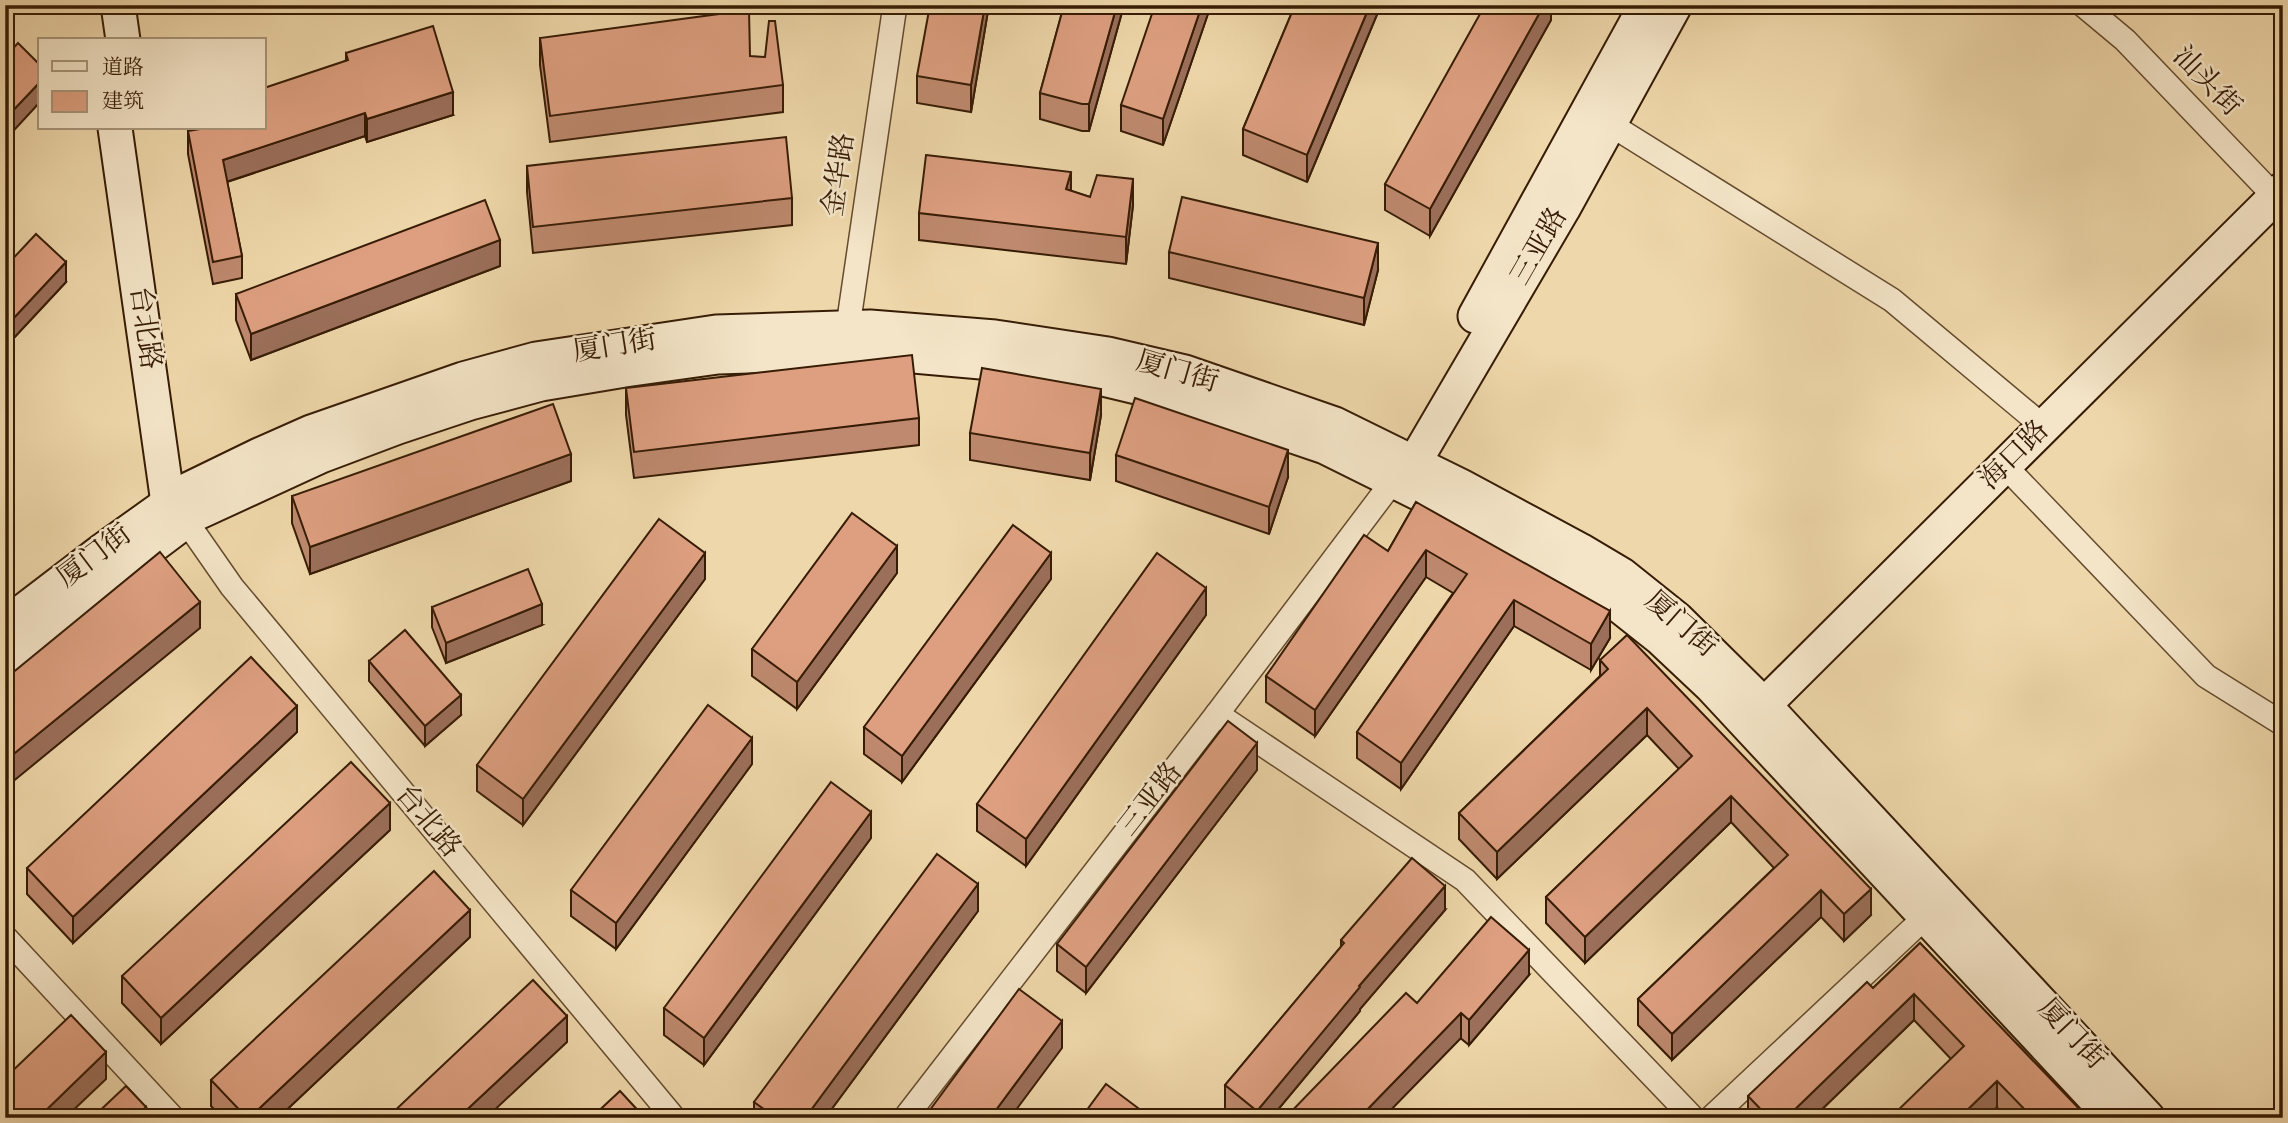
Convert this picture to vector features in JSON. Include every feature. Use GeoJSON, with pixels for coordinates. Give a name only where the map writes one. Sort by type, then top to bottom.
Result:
{"type":"FeatureCollection","features":[{"type":"Feature","properties":{"kind":"main road"},"geometry":{"type":"LineString","coordinates":[[97,5],[102,38]]}},
{"type":"Feature","properties":{"kind":"main road"},"geometry":{"type":"LineString","coordinates":[[118,5],[123,38]]}},
{"type":"Feature","properties":{"kind":"main road","name":"三亚路"},"geometry":{"type":"LineString","coordinates":[[1403,466],[1563,209],[1646,5]]}},
{"type":"Feature","properties":{"kind":"main road","name":"三亚路"},"geometry":{"type":"LineString","coordinates":[[1599,117],[1675,5]]}},
{"type":"Feature","properties":{"kind":"main road","name":"台北路"},"geometry":{"type":"LineString","coordinates":[[115,130],[183,511]]}},
{"type":"Feature","properties":{"kind":"main road","name":"台北路"},"geometry":{"type":"LineString","coordinates":[[136,130],[183,511]]}},
{"type":"Feature","properties":{"kind":"main road","name":"海口路"},"geometry":{"type":"LineString","coordinates":[[1755,714],[2043,427],[2280,197]]}},
{"type":"Feature","properties":{"kind":"main road","name":"厦门街"},"geometry":{"type":"LineString","coordinates":[[5,625],[103,550],[183,511],[321,456],[458,407],[541,384],[846,340],[869,352],[992,363],[1102,379],[1178,397],[1325,447],[1403,466],[1607,596],[1755,714],[1935,909],[2113,1118]]}},
{"type":"Feature","properties":{"kind":"main road","name":"厦门街"},"geometry":{"type":"LineString","coordinates":[[5,657],[118,570],[183,511]]}},
{"type":"Feature","properties":{"kind":"main road","name":"厦门街"},"geometry":{"type":"LineString","coordinates":[[1935,909],[2147,1118]]}},
{"type":"Feature","properties":{"kind":"street","name":"金华路"},"geometry":{"type":"LineString","coordinates":[[846,340],[895,5]]}},
{"type":"Feature","properties":{"kind":"street","name":"汕头街"},"geometry":{"type":"LineString","coordinates":[[2083,5],[2125,40],[2280,197]]}},
{"type":"Feature","properties":{"kind":"street"},"geometry":{"type":"LineString","coordinates":[[1599,117],[1892,300],[2043,427]]}},
{"type":"Feature","properties":{"kind":"street","name":"三亚路"},"geometry":{"type":"LineString","coordinates":[[905,1118],[1217,714],[1403,466]]}},
{"type":"Feature","properties":{"kind":"street"},"geometry":{"type":"LineString","coordinates":[[2005,466],[2206,676],[2283,724]]}},
{"type":"Feature","properties":{"kind":"street","name":"台北路"},"geometry":{"type":"LineString","coordinates":[[183,511],[232,587],[674,1118]]}},
{"type":"Feature","properties":{"kind":"street"},"geometry":{"type":"LineString","coordinates":[[1217,714],[1465,880],[1693,1118]]}},
{"type":"Feature","properties":{"kind":"street"},"geometry":{"type":"LineString","coordinates":[[1711,1118],[1935,909]]}},
{"type":"Feature","properties":{"kind":"street"},"geometry":{"type":"LineString","coordinates":[[5,937],[173,1118]]}},
{"type":"Feature","properties":{"kind":"building"},"geometry":{"type":"Polygon","coordinates":[[[930,5],[985,5],[971,85],[917,76],[930,5]]]}},
{"type":"Feature","properties":{"kind":"building"},"geometry":{"type":"Polygon","coordinates":[[[1064,5],[1117,5],[1089,104],[1040,93],[1064,5]]]}},
{"type":"Feature","properties":{"kind":"building"},"geometry":{"type":"Polygon","coordinates":[[[1155,5],[1202,5],[1163,119],[1121,105],[1155,5]]]}},
{"type":"Feature","properties":{"kind":"building"},"geometry":{"type":"Polygon","coordinates":[[[1295,5],[1370,5],[1307,155],[1243,129],[1295,5]]]}},
{"type":"Feature","properties":{"kind":"building"},"geometry":{"type":"Polygon","coordinates":[[[1485,5],[1544,5],[1430,209],[1385,184],[1485,5]]]}},
{"type":"Feature","properties":{"kind":"building"},"geometry":{"type":"Polygon","coordinates":[[[749,10],[750,56],[765,57],[769,21],[775,21],[783,85],[550,116],[540,38],[749,10]]]}},
{"type":"Feature","properties":{"kind":"building"},"geometry":{"type":"Polygon","coordinates":[[[433,26],[453,92],[367,119],[365,113],[223,160],[242,256],[213,262],[188,131],[266,130],[266,87],[348,60],[346,53],[433,26]]]}},
{"type":"Feature","properties":{"kind":"building"},"geometry":{"type":"Polygon","coordinates":[[[18,43],[38,63],[38,84],[5,119],[5,57],[18,43]]]}},
{"type":"Feature","properties":{"kind":"building"},"geometry":{"type":"Polygon","coordinates":[[[786,137],[792,198],[533,227],[527,166],[786,137]]]}},
{"type":"Feature","properties":{"kind":"building"},"geometry":{"type":"Polygon","coordinates":[[[926,155],[1071,172],[1066,189],[1090,197],[1097,175],[1133,179],[1126,237],[919,213],[926,155]]]}},
{"type":"Feature","properties":{"kind":"building"},"geometry":{"type":"Polygon","coordinates":[[[1182,197],[1378,243],[1364,298],[1169,252],[1182,197]]]}},
{"type":"Feature","properties":{"kind":"building"},"geometry":{"type":"Polygon","coordinates":[[[485,200],[500,240],[251,334],[236,294],[485,200]]]}},
{"type":"Feature","properties":{"kind":"building"},"geometry":{"type":"Polygon","coordinates":[[[36,234],[66,262],[11,321],[5,315],[5,267],[36,234]]]}},
{"type":"Feature","properties":{"kind":"building"},"geometry":{"type":"Polygon","coordinates":[[[912,355],[919,418],[634,452],[626,388],[912,355]]]}},
{"type":"Feature","properties":{"kind":"building"},"geometry":{"type":"Polygon","coordinates":[[[982,368],[1101,389],[1090,453],[970,433],[982,368]]]}},
{"type":"Feature","properties":{"kind":"building"},"geometry":{"type":"Polygon","coordinates":[[[1135,398],[1288,450],[1269,507],[1116,455],[1135,398]]]}},
{"type":"Feature","properties":{"kind":"building"},"geometry":{"type":"Polygon","coordinates":[[[553,404],[571,454],[310,547],[292,496],[553,404]]]}},
{"type":"Feature","properties":{"kind":"building"},"geometry":{"type":"Polygon","coordinates":[[[1416,502],[1610,611],[1591,644],[1514,600],[1401,763],[1357,732],[1467,574],[1426,550],[1315,710],[1266,676],[1364,535],[1388,551],[1416,502]]]}},
{"type":"Feature","properties":{"kind":"building"},"geometry":{"type":"Polygon","coordinates":[[[852,513],[897,546],[797,682],[752,649],[852,513]]]}},
{"type":"Feature","properties":{"kind":"building"},"geometry":{"type":"Polygon","coordinates":[[[659,519],[705,553],[523,799],[477,765],[659,519]]]}},
{"type":"Feature","properties":{"kind":"building"},"geometry":{"type":"Polygon","coordinates":[[[1013,525],[1051,553],[902,756],[864,727],[1013,525]]]}},
{"type":"Feature","properties":{"kind":"building"},"geometry":{"type":"Polygon","coordinates":[[[160,552],[200,602],[5,761],[5,679],[160,552]]]}},
{"type":"Feature","properties":{"kind":"building"},"geometry":{"type":"Polygon","coordinates":[[[1157,553],[1206,588],[1026,839],[977,804],[1157,553]]]}},
{"type":"Feature","properties":{"kind":"building"},"geometry":{"type":"Polygon","coordinates":[[[528,569],[542,604],[446,643],[432,607],[528,569]]]}},
{"type":"Feature","properties":{"kind":"building"},"geometry":{"type":"Polygon","coordinates":[[[405,630],[461,695],[425,726],[369,661],[405,630]]]}},
{"type":"Feature","properties":{"kind":"building"},"geometry":{"type":"Polygon","coordinates":[[[1627,635],[1871,889],[1844,914],[1821,890],[1672,1034],[1638,999],[1788,855],[1731,796],[1585,937],[1546,897],[1692,756],[1647,708],[1497,852],[1459,813],[1608,669],[1600,660],[1627,635]]]}},
{"type":"Feature","properties":{"kind":"building"},"geometry":{"type":"Polygon","coordinates":[[[251,657],[297,706],[73,917],[27,868],[251,657]]]}},
{"type":"Feature","properties":{"kind":"building"},"geometry":{"type":"Polygon","coordinates":[[[708,705],[752,738],[616,923],[571,890],[708,705]]]}},
{"type":"Feature","properties":{"kind":"building"},"geometry":{"type":"Polygon","coordinates":[[[1228,721],[1257,743],[1086,967],[1057,944],[1228,721]]]}},
{"type":"Feature","properties":{"kind":"building"},"geometry":{"type":"Polygon","coordinates":[[[351,762],[390,803],[161,1018],[122,976],[351,762]]]}},
{"type":"Feature","properties":{"kind":"building"},"geometry":{"type":"Polygon","coordinates":[[[831,782],[871,812],[704,1038],[664,1008],[831,782]]]}},
{"type":"Feature","properties":{"kind":"building"},"geometry":{"type":"Polygon","coordinates":[[[937,854],[978,884],[805,1118],[776,1118],[754,1102],[937,854]]]}},
{"type":"Feature","properties":{"kind":"building"},"geometry":{"type":"Polygon","coordinates":[[[1412,858],[1445,886],[1257,1111],[1225,1085],[1344,943],[1341,940],[1412,858]]]}},
{"type":"Feature","properties":{"kind":"building"},"geometry":{"type":"Polygon","coordinates":[[[434,871],[470,910],[247,1118],[211,1080],[434,871]]]}},
{"type":"Feature","properties":{"kind":"building"},"geometry":{"type":"Polygon","coordinates":[[[1491,917],[1529,950],[1469,1020],[1461,1013],[1359,1118],[1285,1118],[1406,993],[1417,1003],[1491,917]]]}},
{"type":"Feature","properties":{"kind":"building"},"geometry":{"type":"Polygon","coordinates":[[[1920,943],[2088,1118],[2033,1118],[1997,1081],[1959,1118],[1890,1118],[1964,1046],[1914,994],[1786,1118],[1769,1118],[1748,1096],[1867,982],[1873,988],[1920,943]]]}},
{"type":"Feature","properties":{"kind":"building"},"geometry":{"type":"Polygon","coordinates":[[[533,980],[567,1016],[458,1118],[387,1118],[533,980]]]}},
{"type":"Feature","properties":{"kind":"building"},"geometry":{"type":"Polygon","coordinates":[[[1019,989],[1062,1021],[990,1118],[924,1118],[1019,989]]]}},
{"type":"Feature","properties":{"kind":"building"},"geometry":{"type":"Polygon","coordinates":[[[71,1015],[106,1052],[38,1118],[5,1118],[5,1078],[71,1015]]]}},
{"type":"Feature","properties":{"kind":"building"},"geometry":{"type":"Polygon","coordinates":[[[1106,1084],[1150,1117],[1081,1118],[1106,1084]]]}},
{"type":"Feature","properties":{"kind":"building"},"geometry":{"type":"Polygon","coordinates":[[[126,1086],[146,1107],[134,1118],[92,1118],[126,1086]]]}},
{"type":"Feature","properties":{"kind":"building"},"geometry":{"type":"Polygon","coordinates":[[[620,1091],[645,1118],[591,1118],[620,1091]]]}},
{"type":"Feature","properties":{"kind":"building"},"geometry":{"type":"Polygon","coordinates":[[[1701,1110],[1708,1118],[1693,1118],[1701,1110]]]}}]}
